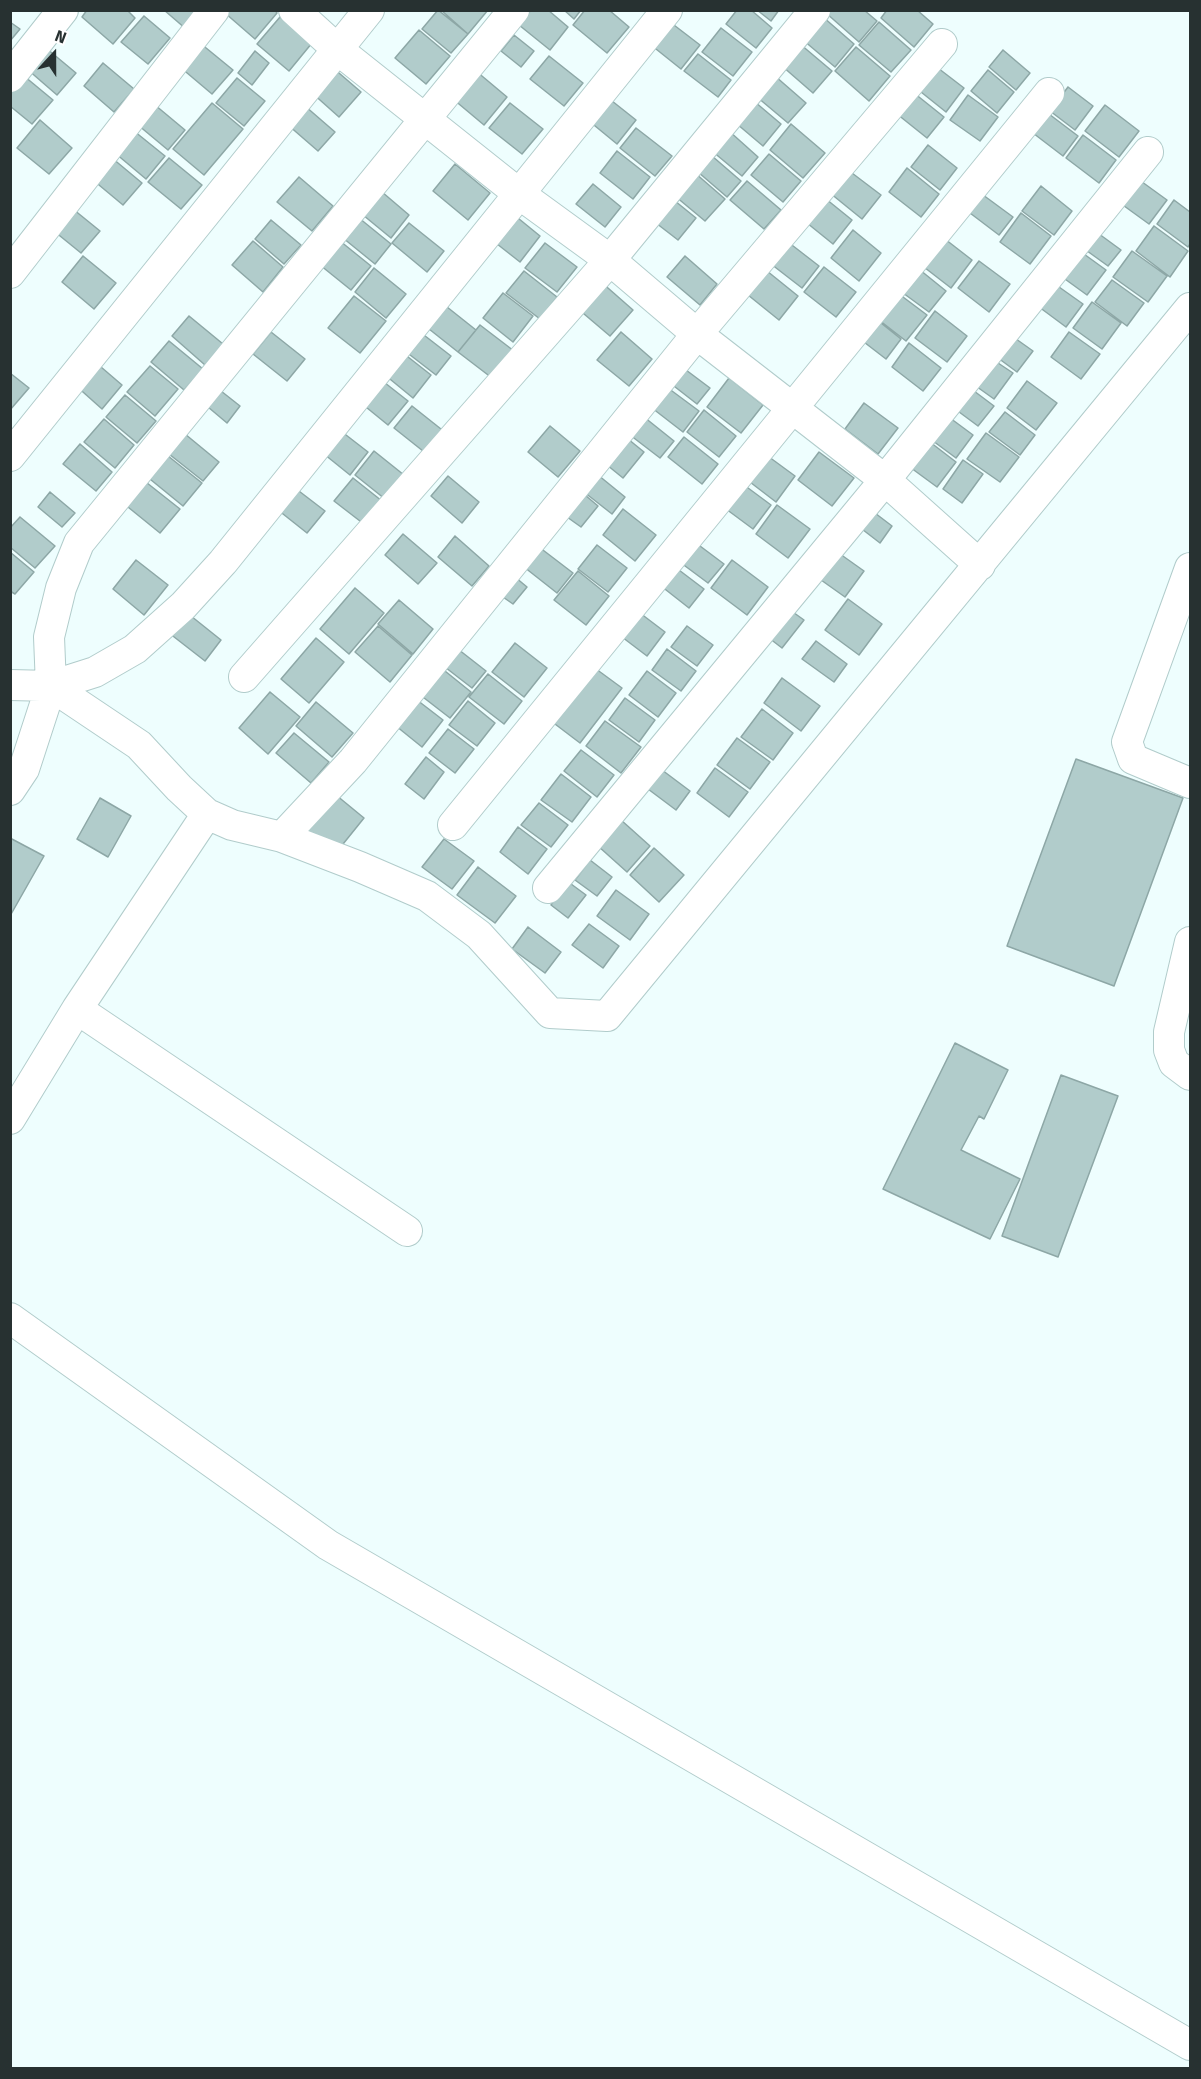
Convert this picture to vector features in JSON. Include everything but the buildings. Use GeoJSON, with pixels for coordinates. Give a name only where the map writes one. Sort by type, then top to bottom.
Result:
{"type":"FeatureCollection","features":[{"type":"Feature","properties":{"kind":"street"},"geometry":{"type":"LineString","coordinates":[[10,77],[63,10]]}},
{"type":"Feature","properties":{"kind":"street"},"geometry":{"type":"LineString","coordinates":[[10,273],[214,10]]}},
{"type":"Feature","properties":{"kind":"street"},"geometry":{"type":"LineString","coordinates":[[294,10],[338,49],[518,193],[610,260],[697,334],[885,480],[980,565]]}},
{"type":"Feature","properties":{"kind":"street"},"geometry":{"type":"LineString","coordinates":[[10,456],[369,10]]}},
{"type":"Feature","properties":{"kind":"street"},"geometry":{"type":"LineString","coordinates":[[10,790],[24,769],[51,686],[49,637],[61,588],[79,543],[514,10]]}},
{"type":"Feature","properties":{"kind":"street"},"geometry":{"type":"LineString","coordinates":[[10,685],[51,686],[95,672],[135,649],[183,606],[223,562],[667,10]]}},
{"type":"Feature","properties":{"kind":"street"},"geometry":{"type":"LineString","coordinates":[[244,677],[610,260],[815,10]]}},
{"type":"Feature","properties":{"kind":"street"},"geometry":{"type":"LineString","coordinates":[[282,837],[353,760],[697,334],[942,45]]}},
{"type":"Feature","properties":{"kind":"street"},"geometry":{"type":"LineString","coordinates":[[453,825],[1049,93]]}},
{"type":"Feature","properties":{"kind":"street"},"geometry":{"type":"LineString","coordinates":[[548,888],[885,480],[1148,152]]}},
{"type":"Feature","properties":{"kind":"street"},"geometry":{"type":"LineString","coordinates":[[51,686],[139,745],[207,814],[232,825],[282,837],[427,896],[479,935],[550,1013],[607,1016],[1191,308]]}},
{"type":"Feature","properties":{"kind":"street"},"geometry":{"type":"LineString","coordinates":[[1191,568],[1127,742],[1133,759],[1191,783]]}},
{"type":"Feature","properties":{"kind":"street"},"geometry":{"type":"LineString","coordinates":[[10,1119],[77,1009],[207,814]]}},
{"type":"Feature","properties":{"kind":"street"},"geometry":{"type":"LineString","coordinates":[[1191,942],[1169,1032],[1169,1050],[1174,1063],[1191,1075]]}},
{"type":"Feature","properties":{"kind":"street"},"geometry":{"type":"LineString","coordinates":[[77,1009],[407,1231]]}},
{"type":"Feature","properties":{"kind":"street"},"geometry":{"type":"LineString","coordinates":[[10,1318],[328,1545],[1191,2045]]}}]}
